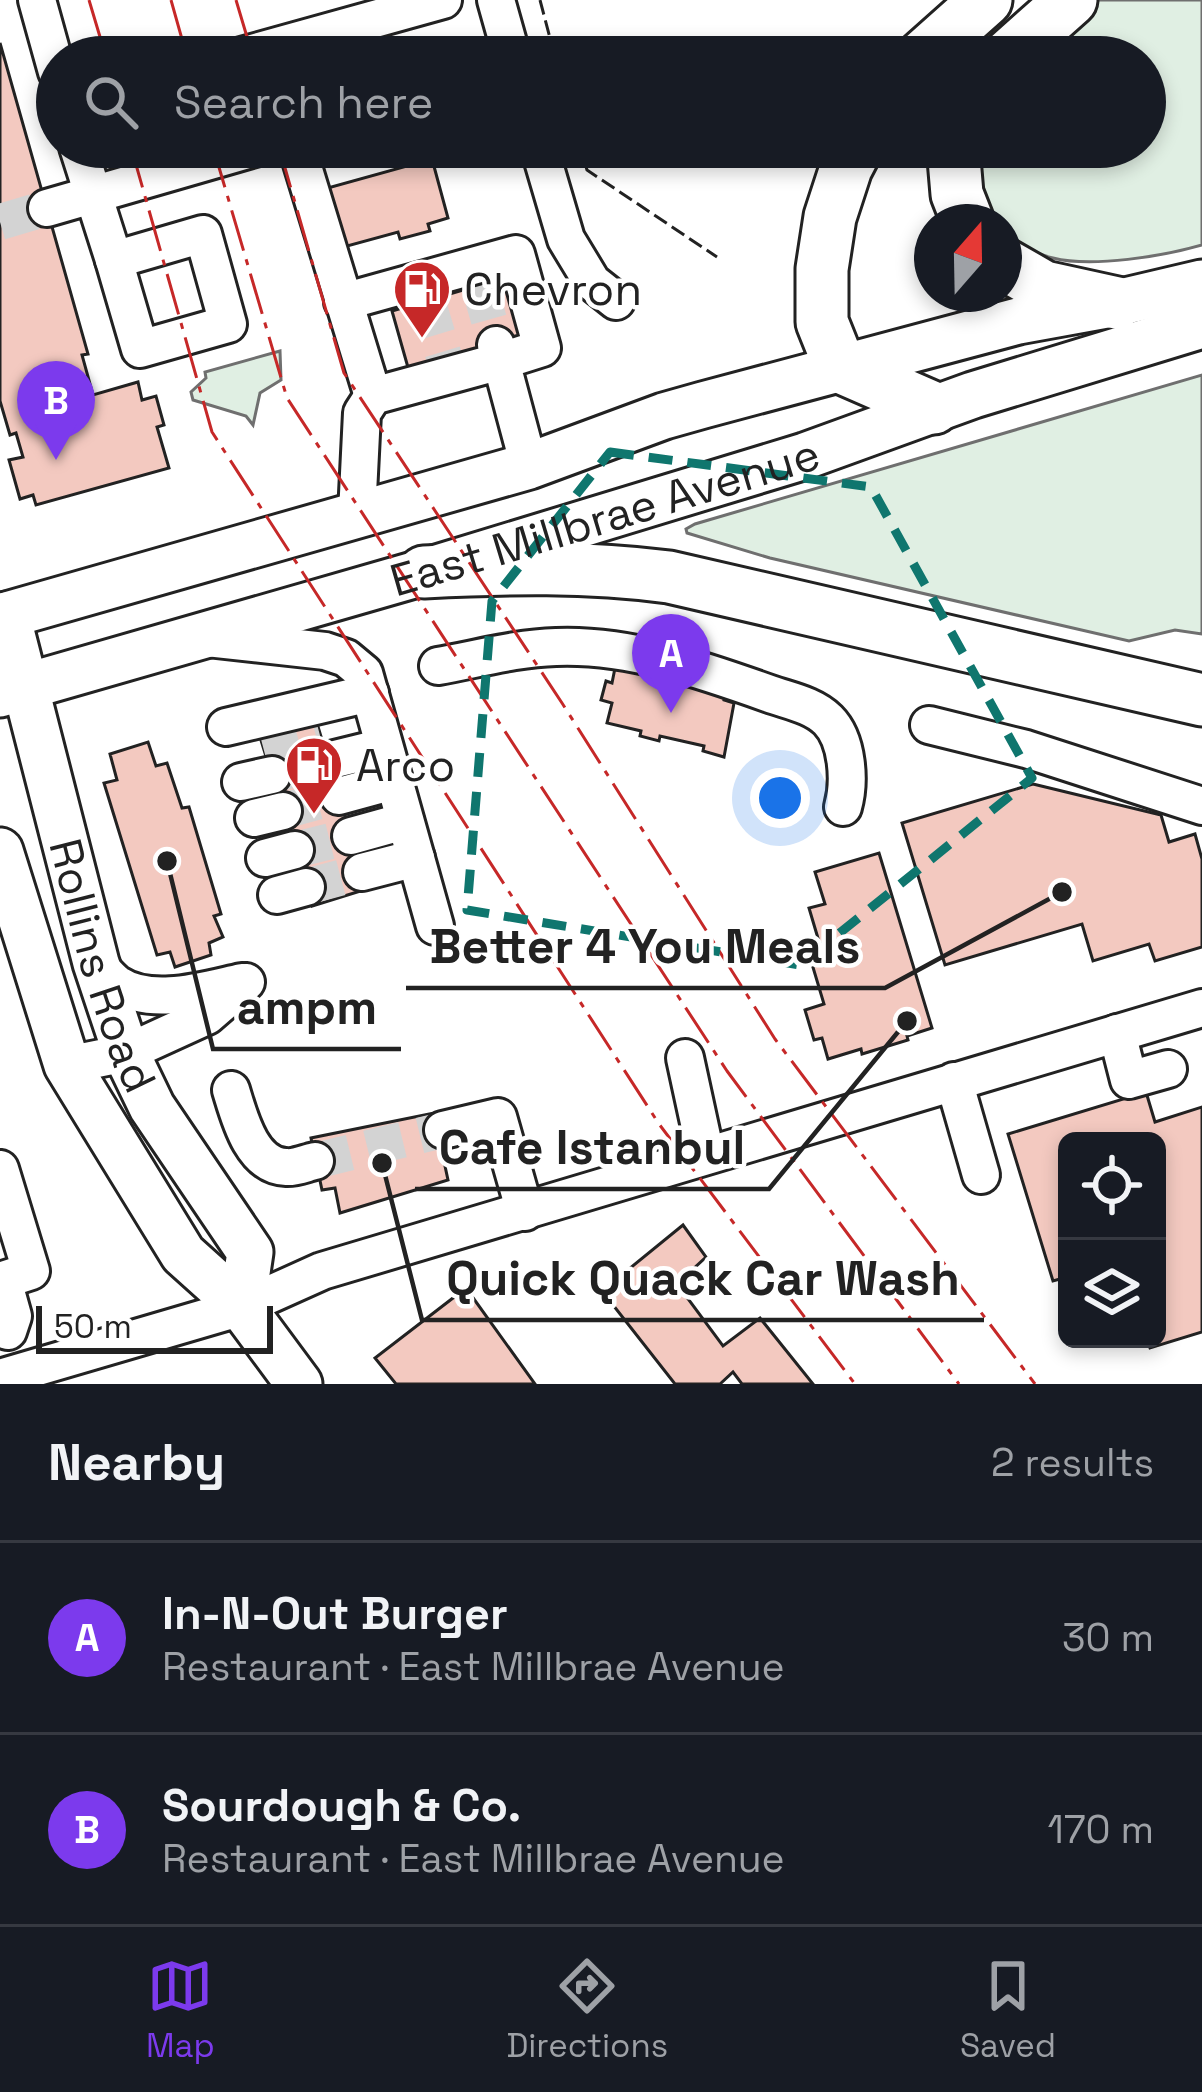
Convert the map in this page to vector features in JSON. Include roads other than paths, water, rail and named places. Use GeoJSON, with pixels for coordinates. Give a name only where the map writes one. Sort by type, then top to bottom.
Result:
{"type":"FeatureCollection","features":[{"type":"Feature","properties":{"kind":"highway"},"geometry":{"type":"LineString","coordinates":[[946,36],[986,0]]}},
{"type":"Feature","properties":{"kind":"highway"},"geometry":{"type":"LineString","coordinates":[[1031,36],[1071,0]]}},
{"type":"Feature","properties":{"kind":"highway"},"geometry":{"type":"LineString","coordinates":[[846,168],[830,217],[822,268],[822,322],[840,367],[934,408]]}},
{"type":"Feature","properties":{"kind":"highway"},"geometry":{"type":"LineString","coordinates":[[954,168],[960,204]]}},
{"type":"Feature","properties":{"kind":"highway"},"geometry":{"type":"LineString","coordinates":[[1022,274],[1044,287],[1117,303]]}},
{"type":"Feature","properties":{"kind":"highway"},"geometry":{"type":"LineString","coordinates":[[424,572],[548,567],[669,577],[1202,700]]}},
{"type":"Feature","properties":{"kind":"main road","name":"East Millbrae Avenue"},"geometry":{"type":"LineString","coordinates":[[2,611],[529,466],[664,416],[840,367],[1018,321],[1202,284]]}},
{"type":"Feature","properties":{"kind":"main road","name":"East Millbrae Avenue"},"geometry":{"type":"LineString","coordinates":[[12,691],[805,456],[934,408],[1202,325]]}},
{"type":"Feature","properties":{"kind":"main road","name":"Rollins Road"},"geometry":{"type":"LineString","coordinates":[[2,611],[12,691],[126,1053],[152,1107],[250,1252],[242,1307]]}},
{"type":"Feature","properties":{"kind":"main road","name":"Rollins Road"},"geometry":{"type":"LineString","coordinates":[[0,850],[67,1065],[183,1254],[242,1307],[299,1384]]}},
{"type":"Feature","properties":{"kind":"street"},"geometry":{"type":"LineString","coordinates":[[37,0],[47,36]]}},
{"type":"Feature","properties":{"kind":"street"},"geometry":{"type":"LineString","coordinates":[[314,36],[443,0]]}},
{"type":"Feature","properties":{"kind":"street"},"geometry":{"type":"LineString","coordinates":[[496,0],[506,36]]}},
{"type":"Feature","properties":{"kind":"street"},"geometry":{"type":"LineString","coordinates":[[84,168],[114,260]]}},
{"type":"Feature","properties":{"kind":"street"},"geometry":{"type":"LineString","coordinates":[[47,208],[187,168]]}},
{"type":"Feature","properties":{"kind":"street"},"geometry":{"type":"LineString","coordinates":[[303,168],[373,396]]}},
{"type":"Feature","properties":{"kind":"street"},"geometry":{"type":"LineString","coordinates":[[544,168],[566,239],[592,282],[616,301]]}},
{"type":"Feature","properties":{"kind":"street"},"geometry":{"type":"LineString","coordinates":[[343,302],[424,290],[476,276],[516,254],[566,239]]}},
{"type":"Feature","properties":{"kind":"street"},"geometry":{"type":"LineString","coordinates":[[357,514],[362,413],[373,396],[499,353],[542,348],[516,254]]}},
{"type":"Feature","properties":{"kind":"street"},"geometry":{"type":"LineString","coordinates":[[499,353],[529,466]]}},
{"type":"Feature","properties":{"kind":"street"},"geometry":{"type":"LineString","coordinates":[[198,637],[325,651],[346,658],[364,674],[435,926]]}},
{"type":"Feature","properties":{"kind":"street"},"geometry":{"type":"LineString","coordinates":[[438,666],[555,647],[603,648],[736,681],[814,709],[831,723],[847,775],[843,807]]}},
{"type":"Feature","properties":{"kind":"street"},"geometry":{"type":"LineString","coordinates":[[929,725],[1026,749],[1202,806]]}},
{"type":"Feature","properties":{"kind":"street"},"geometry":{"type":"LineString","coordinates":[[247,755],[381,734]]}},
{"type":"Feature","properties":{"kind":"street"},"geometry":{"type":"LineString","coordinates":[[381,734],[328,762],[381,734]]}},
{"type":"Feature","properties":{"kind":"street"},"geometry":{"type":"LineString","coordinates":[[350,836],[405,821]]}},
{"type":"Feature","properties":{"kind":"street"},"geometry":{"type":"LineString","coordinates":[[362,872],[416,858]]}},
{"type":"Feature","properties":{"kind":"street"},"geometry":{"type":"LineString","coordinates":[[67,1065],[126,1053],[207,1016],[246,982],[150,995],[119,986],[96,963]]}},
{"type":"Feature","properties":{"kind":"street"},"geometry":{"type":"LineString","coordinates":[[0,1169],[31,1271],[2,1281],[13,1316],[4,1328],[10,1375],[242,1307],[322,1271],[493,1238],[525,1212],[1202,1008]]}},
{"type":"Feature","properties":{"kind":"street"},"geometry":{"type":"LineString","coordinates":[[1117,1033],[1129,1081],[1170,1081],[1158,1021]]}},
{"type":"Feature","properties":{"kind":"street"},"geometry":{"type":"LineString","coordinates":[[685,1058],[706,1155]]}},
{"type":"Feature","properties":{"kind":"street"},"geometry":{"type":"LineString","coordinates":[[954,1081],[981,1175]]}},
{"type":"Feature","properties":{"kind":"street"},"geometry":{"type":"LineString","coordinates":[[231,1090],[244,1131],[273,1164],[288,1168],[315,1161]]}},
{"type":"Feature","properties":{"kind":"street"},"geometry":{"type":"LineString","coordinates":[[442,1130],[497,1117],[525,1212]]}},
{"type":"Feature","properties":{"kind":"tunnel"},"geometry":{"type":"LineString","coordinates":[[0,222],[47,208]]}},
{"type":"Feature","properties":{"kind":"tunnel"},"geometry":{"type":"LineString","coordinates":[[479,285],[496,345]]}},
{"type":"Feature","properties":{"kind":"tunnel"},"geometry":{"type":"LineString","coordinates":[[427,300],[445,360]]}},
{"type":"Feature","properties":{"kind":"tunnel"},"geometry":{"type":"LineString","coordinates":[[262,743],[318,728]]}},
{"type":"Feature","properties":{"kind":"tunnel"},"geometry":{"type":"LineString","coordinates":[[272,775],[327,761]]}},
{"type":"Feature","properties":{"kind":"tunnel"},"geometry":{"type":"LineString","coordinates":[[283,811],[339,796]]}},
{"type":"Feature","properties":{"kind":"tunnel"},"geometry":{"type":"LineString","coordinates":[[295,850],[351,836]]}},
{"type":"Feature","properties":{"kind":"tunnel"},"geometry":{"type":"LineString","coordinates":[[306,887],[362,872]]}},
{"type":"Feature","properties":{"kind":"tunnel"},"geometry":{"type":"LineString","coordinates":[[315,1161],[443,1130]]}},
{"type":"Feature","properties":{"kind":"place","name":"Chevron"},"geometry":{"type":"Point","coordinates":[422,340]}},
{"type":"Feature","properties":{"kind":"place","name":"Sourdough & Co."},"geometry":{"type":"Point","coordinates":[56,460]}},
{"type":"Feature","properties":{"kind":"place","name":"In-N-Out Burger"},"geometry":{"type":"Point","coordinates":[671,713]}},
{"type":"Feature","properties":{"kind":"place","name":"Arco"},"geometry":{"type":"Point","coordinates":[314,816]}},
{"type":"Feature","properties":{"kind":"place","name":"ampm"},"geometry":{"type":"Point","coordinates":[167,861]}},
{"type":"Feature","properties":{"kind":"place","name":"Better 4 You Meals"},"geometry":{"type":"Point","coordinates":[1062,892]}},
{"type":"Feature","properties":{"kind":"place","name":"Cafe Istanbul"},"geometry":{"type":"Point","coordinates":[907,1021]}},
{"type":"Feature","properties":{"kind":"place","name":"Quick Quack Car Wash"},"geometry":{"type":"Point","coordinates":[382,1163]}}]}
